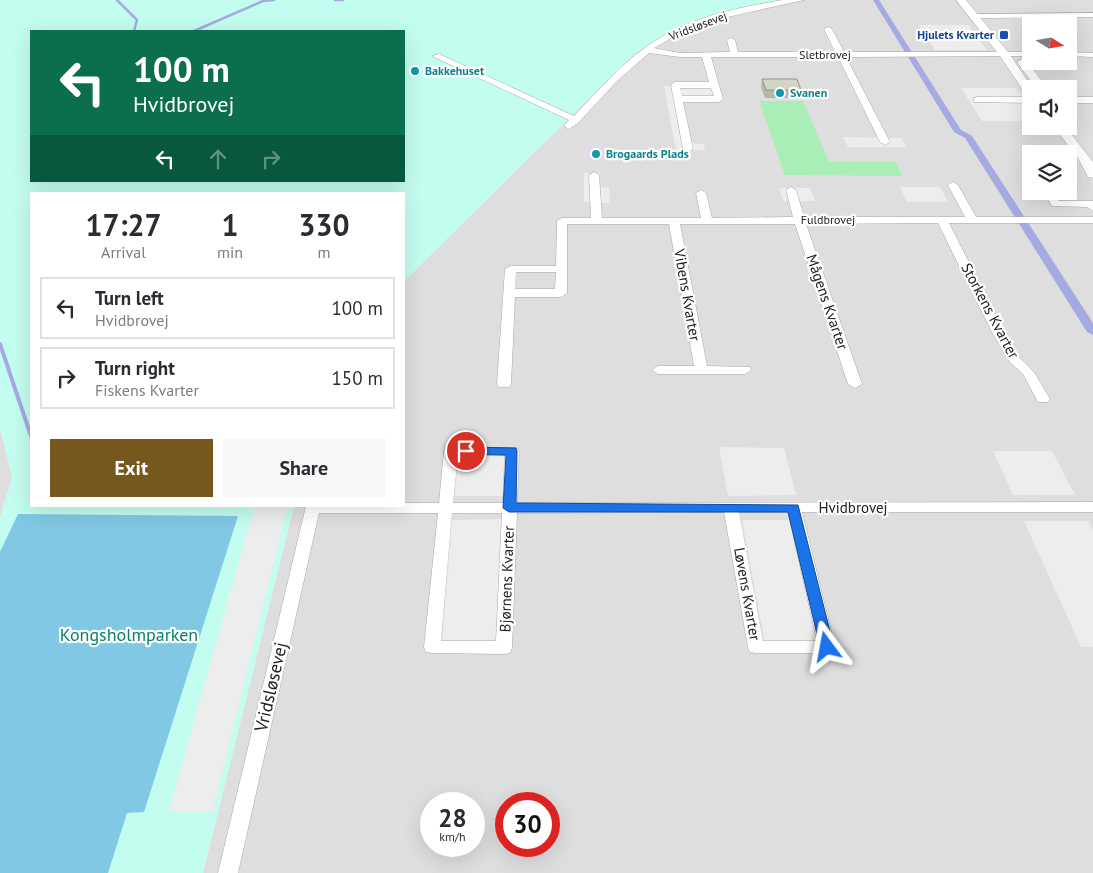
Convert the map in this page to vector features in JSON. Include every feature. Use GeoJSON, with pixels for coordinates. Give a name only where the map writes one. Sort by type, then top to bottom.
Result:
{"type":"FeatureCollection","features":[{"type":"Feature","properties":{"kind":"street","name":"Vridsløsevej"},"geometry":{"type":"LineString","coordinates":[[436,56],[572,123],[627,67],[669,36],[718,16],[750,8],[800,0]]}},
{"type":"Feature","properties":{"kind":"street"},"geometry":{"type":"LineString","coordinates":[[961,0],[978,16],[1009,54],[1034,80]]}},
{"type":"Feature","properties":{"kind":"street"},"geometry":{"type":"LineString","coordinates":[[972,0],[978,16]]}},
{"type":"Feature","properties":{"kind":"street"},"geometry":{"type":"LineString","coordinates":[[978,16],[1093,16]]}},
{"type":"Feature","properties":{"kind":"street"},"geometry":{"type":"LineString","coordinates":[[828,29],[885,142]]}},
{"type":"Feature","properties":{"kind":"street"},"geometry":{"type":"LineString","coordinates":[[731,40],[735,55]]}},
{"type":"Feature","properties":{"kind":"street","name":"Sletbrovej"},"geometry":{"type":"LineString","coordinates":[[648,50],[680,55],[923,54],[969,51],[1022,54]]}},
{"type":"Feature","properties":{"kind":"street"},"geometry":{"type":"LineString","coordinates":[[1009,54],[1023,80]]}},
{"type":"Feature","properties":{"kind":"street"},"geometry":{"type":"LineString","coordinates":[[1078,54],[1093,54]]}},
{"type":"Feature","properties":{"kind":"street"},"geometry":{"type":"LineString","coordinates":[[678,99],[719,99],[706,55]]}},
{"type":"Feature","properties":{"kind":"street"},"geometry":{"type":"LineString","coordinates":[[688,148],[675,85],[714,85]]}},
{"type":"Feature","properties":{"kind":"street"},"geometry":{"type":"LineString","coordinates":[[976,100],[1022,100]]}},
{"type":"Feature","properties":{"kind":"street"},"geometry":{"type":"LineString","coordinates":[[1077,100],[1093,100]]}},
{"type":"Feature","properties":{"kind":"street"},"geometry":{"type":"LineString","coordinates":[[1069,135],[1090,157]]}},
{"type":"Feature","properties":{"kind":"street"},"geometry":{"type":"LineString","coordinates":[[1076,135],[1090,157],[1093,174]]}},
{"type":"Feature","properties":{"kind":"street"},"geometry":{"type":"LineString","coordinates":[[594,175],[597,221]]}},
{"type":"Feature","properties":{"kind":"street"},"geometry":{"type":"LineString","coordinates":[[954,185],[972,220]]}},
{"type":"Feature","properties":{"kind":"street","name":"Mågens Kvarter"},"geometry":{"type":"LineString","coordinates":[[791,190],[799,220],[856,384]]}},
{"type":"Feature","properties":{"kind":"street"},"geometry":{"type":"LineString","coordinates":[[701,193],[707,220]]}},
{"type":"Feature","properties":{"kind":"street"},"geometry":{"type":"LineString","coordinates":[[1054,200],[1056,204],[1091,204],[1093,208]]}},
{"type":"Feature","properties":{"kind":"street","name":"Storkens Kvarter"},"geometry":{"type":"LineString","coordinates":[[942,220],[999,334],[1014,359],[1028,372],[1043,399]]}},
{"type":"Feature","properties":{"kind":"street","name":"Fuldbrovej"},"geometry":{"type":"LineString","coordinates":[[561,269],[562,221],[1093,220]]}},
{"type":"Feature","properties":{"kind":"street","name":"Vibens Kvarter"},"geometry":{"type":"LineString","coordinates":[[674,221],[701,370]]}},
{"type":"Feature","properties":{"kind":"street"},"geometry":{"type":"LineString","coordinates":[[504,384],[509,293],[511,269],[561,269],[561,293],[509,293]]}},
{"type":"Feature","properties":{"kind":"street"},"geometry":{"type":"LineString","coordinates":[[658,370],[745,370]]}},
{"type":"Feature","properties":{"kind":"street"},"geometry":{"type":"LineString","coordinates":[[446,508],[451,451],[512,451],[509,508]]}},
{"type":"Feature","properties":{"kind":"street","name":"Vridsløsevej"},"geometry":{"type":"LineString","coordinates":[[229,872],[313,507]]}},
{"type":"Feature","properties":{"kind":"street","name":"Hvidbrovej"},"geometry":{"type":"LineString","coordinates":[[313,507],[1093,507]]}},
{"type":"Feature","properties":{"kind":"street","name":"Bjørnens Kvarter"},"geometry":{"type":"LineString","coordinates":[[446,508],[432,647],[504,648],[509,508]]}},
{"type":"Feature","properties":{"kind":"street","name":"Løvens Kvarter"},"geometry":{"type":"LineString","coordinates":[[732,508],[756,647],[827,647],[794,508]]}},
{"type":"Feature","properties":{"kind":"shaded area"},"geometry":{"type":"Polygon","coordinates":[[[782,0],[1093,0],[1093,873],[203,873],[294,507],[405,507],[405,280],[629,59],[648,43],[677,27],[709,15],[782,0]]]}},
{"type":"Feature","properties":{"kind":"shaded area"},"geometry":{"type":"Polygon","coordinates":[[[918,25],[968,25],[987,50],[935,50],[918,25]]]}},
{"type":"Feature","properties":{"kind":"shaded area"},"geometry":{"type":"Polygon","coordinates":[[[664,86],[712,86],[715,97],[680,97],[690,143],[704,144],[705,150],[676,150],[664,86]]]}},
{"type":"Feature","properties":{"kind":"shaded area"},"geometry":{"type":"Polygon","coordinates":[[[961,88],[1016,88],[1022,96],[1022,121],[982,121],[961,88]]]}},
{"type":"Feature","properties":{"kind":"shaded area"},"geometry":{"type":"Polygon","coordinates":[[[843,137],[901,138],[907,147],[848,147],[843,137]]]}},
{"type":"Feature","properties":{"kind":"shaded area","name":"Brogaards Plads"},"geometry":{"type":"Polygon","coordinates":[[[610,145],[612,162],[581,162],[580,146],[610,145]]]}},
{"type":"Feature","properties":{"kind":"shaded area"},"geometry":{"type":"Polygon","coordinates":[[[584,173],[600,173],[600,187],[609,188],[610,203],[584,202],[584,173]]]}},
{"type":"Feature","properties":{"kind":"shaded area"},"geometry":{"type":"Polygon","coordinates":[[[900,187],[940,187],[948,202],[907,202],[900,187]]]}},
{"type":"Feature","properties":{"kind":"shaded area"},"geometry":{"type":"Polygon","coordinates":[[[779,188],[810,188],[815,201],[783,201],[779,188]]]}},
{"type":"Feature","properties":{"kind":"shaded area"},"geometry":{"type":"Polygon","coordinates":[[[0,427],[12,477],[0,518],[0,427]]]}},
{"type":"Feature","properties":{"kind":"shaded area"},"geometry":{"type":"Polygon","coordinates":[[[719,447],[784,448],[796,495],[728,496],[719,447]]]}},
{"type":"Feature","properties":{"kind":"shaded area"},"geometry":{"type":"Polygon","coordinates":[[[993,451],[1052,451],[1075,495],[1013,495],[993,451]]]}},
{"type":"Feature","properties":{"kind":"shaded area"},"geometry":{"type":"Polygon","coordinates":[[[458,456],[507,456],[505,496],[455,496],[458,456]]]}},
{"type":"Feature","properties":{"kind":"shaded area"},"geometry":{"type":"Polygon","coordinates":[[[254,507],[287,507],[213,811],[169,811],[254,507]]]}},
{"type":"Feature","properties":{"kind":"shaded area"},"geometry":{"type":"Polygon","coordinates":[[[504,519],[500,644],[442,644],[452,520],[504,519]]]}},
{"type":"Feature","properties":{"kind":"shaded area"},"geometry":{"type":"Polygon","coordinates":[[[742,520],[792,520],[821,643],[765,643],[742,520]]]}},
{"type":"Feature","properties":{"kind":"shaded area"},"geometry":{"type":"Polygon","coordinates":[[[1024,521],[1088,521],[1093,531],[1093,647],[1081,647],[1024,521]]]}},
{"type":"Feature","properties":{"kind":"green space","name":"Kongsholmparken"},"geometry":{"type":"Polygon","coordinates":[[[0,0],[784,0],[741,8],[702,19],[665,34],[647,45],[629,59],[405,280],[405,192],[30,192],[30,507],[294,507],[203,873],[0,873],[0,518],[12,477],[0,427],[0,0]]]}},
{"type":"Feature","properties":{"kind":"green space"},"geometry":{"type":"Polygon","coordinates":[[[759,101],[803,101],[829,162],[896,162],[902,176],[785,175],[759,101]]]}},
{"type":"Feature","properties":{"kind":"green space"},"geometry":{"type":"Polygon","coordinates":[[[18,514],[238,516],[144,812],[127,813],[108,873],[0,873],[0,552],[18,514]]]}},
{"type":"Feature","properties":{"kind":"building"},"geometry":{"type":"Polygon","coordinates":[[[762,79],[797,79],[801,90],[766,90],[762,79]]]}},
{"type":"Feature","properties":{"kind":"waterway"},"geometry":{"type":"LineString","coordinates":[[117,0],[137,20],[134,30]]}},
{"type":"Feature","properties":{"kind":"waterway"},"geometry":{"type":"LineString","coordinates":[[196,30],[263,1],[274,0]]}},
{"type":"Feature","properties":{"kind":"waterway"},"geometry":{"type":"LineString","coordinates":[[335,0],[343,0]]}},
{"type":"Feature","properties":{"kind":"waterway"},"geometry":{"type":"LineString","coordinates":[[876,0],[958,132],[968,136],[1093,332]]}},
{"type":"Feature","properties":{"kind":"waterway"},"geometry":{"type":"LineString","coordinates":[[0,344],[30,433]]}},
{"type":"Feature","properties":{"kind":"place","name":"Hjulets Kvarter"},"geometry":{"type":"Point","coordinates":[1004,35]}},
{"type":"Feature","properties":{"kind":"place","name":"Bakkehuset"},"geometry":{"type":"Point","coordinates":[415,71]}},
{"type":"Feature","properties":{"kind":"place","name":"Svanen"},"geometry":{"type":"Point","coordinates":[780,93]}},
{"type":"Feature","properties":{"kind":"place","name":"Brogaards Plads"},"geometry":{"type":"Point","coordinates":[596,154]}},
{"type":"Feature","properties":{"kind":"route"},"geometry":{"type":"LineString","coordinates":[[466,451],[512,451],[509,508],[794,508],[827,647]]}}]}
